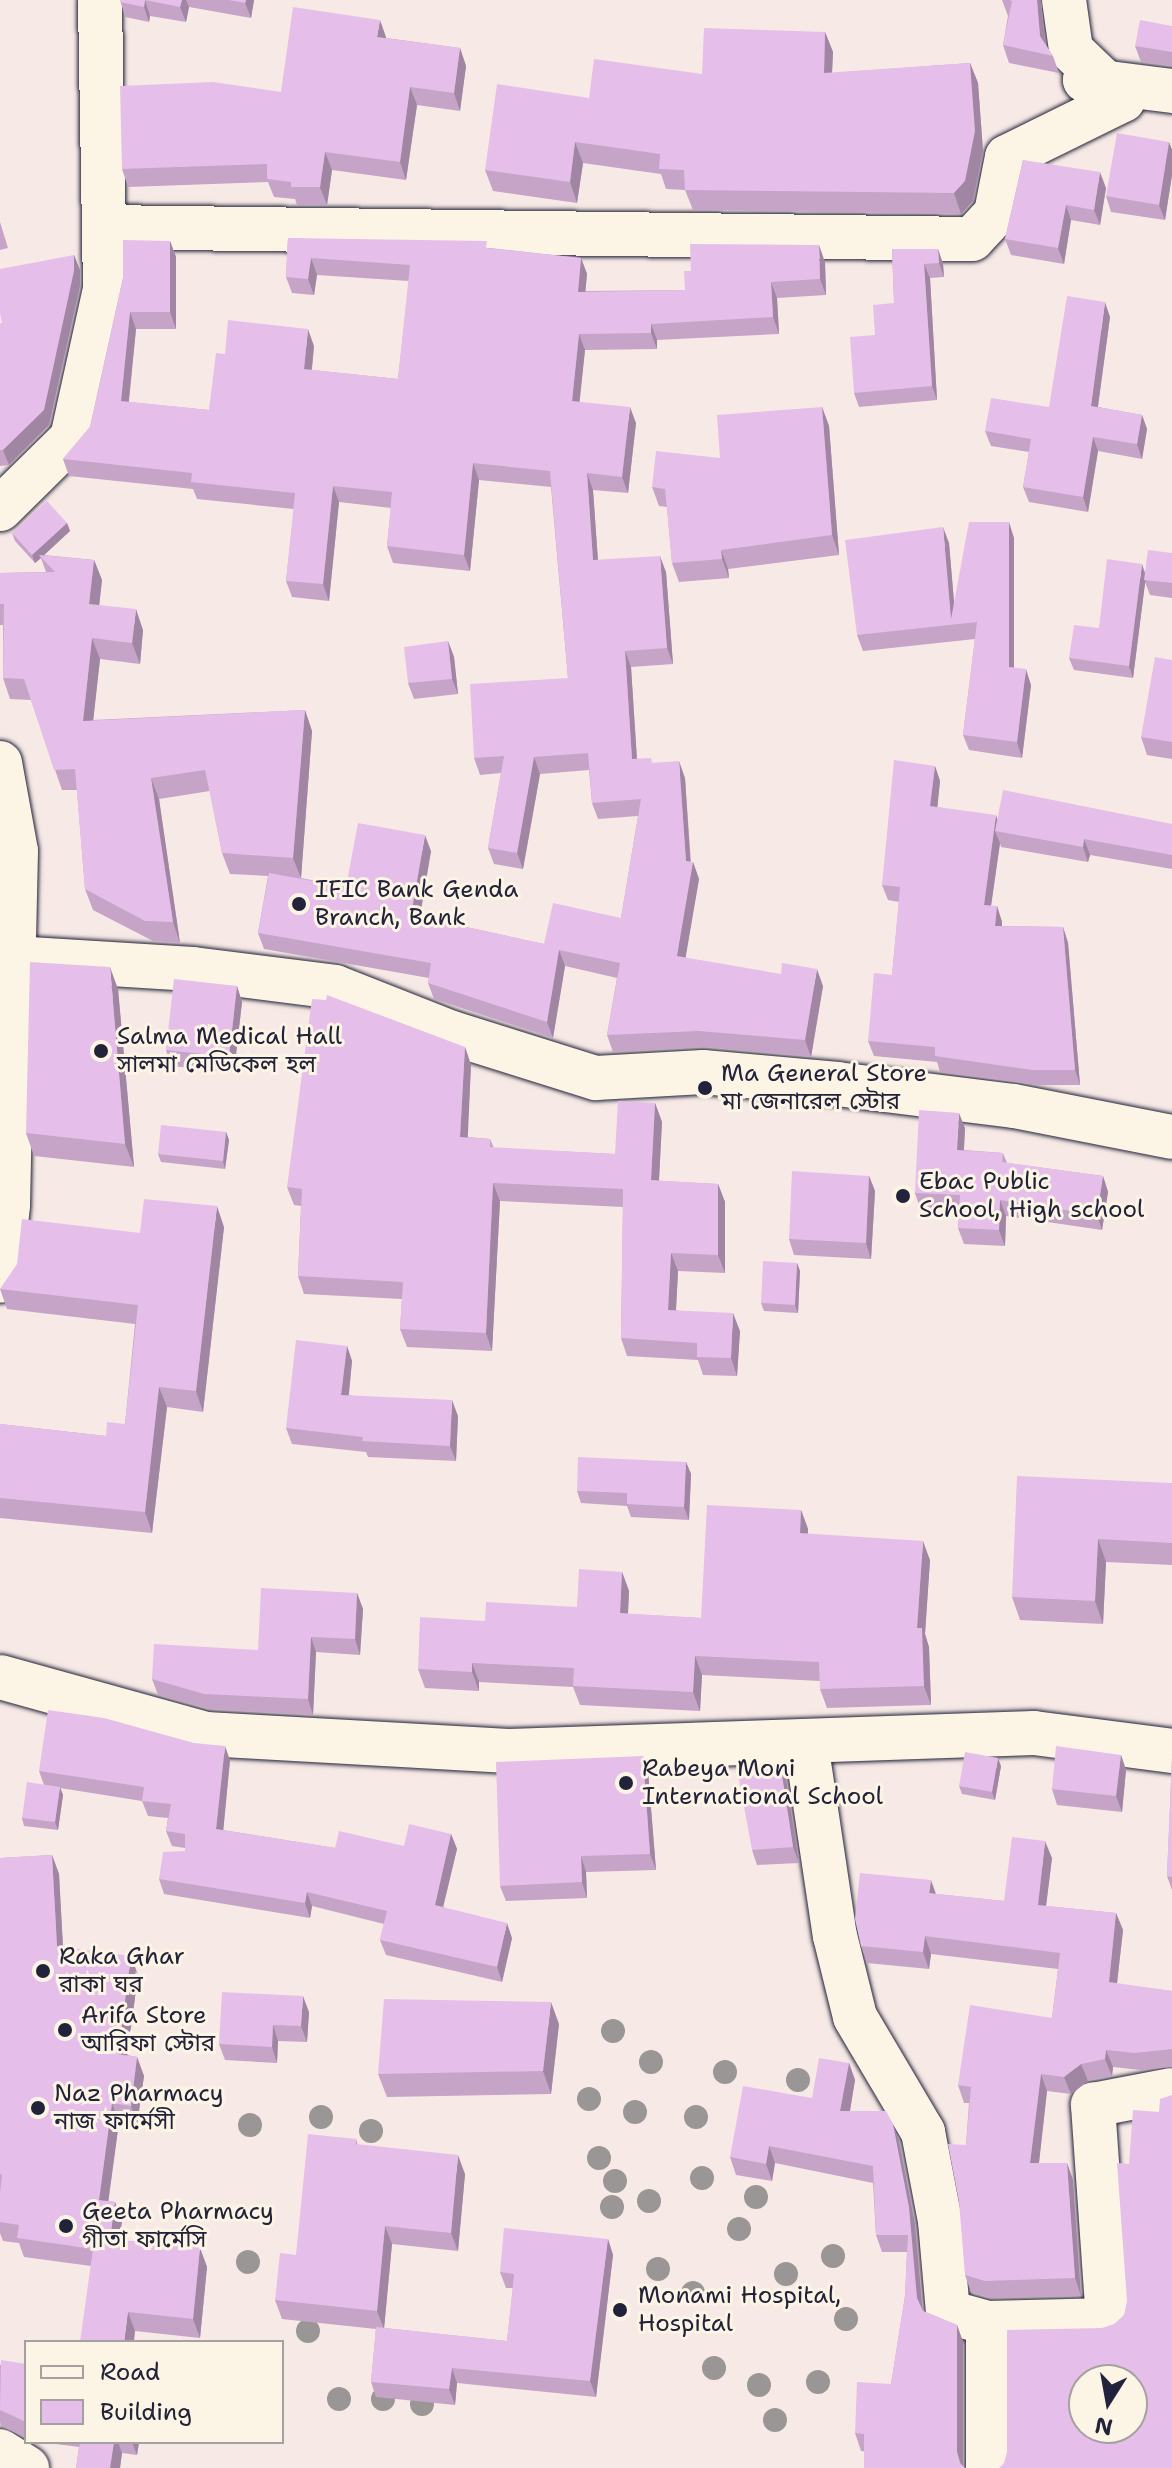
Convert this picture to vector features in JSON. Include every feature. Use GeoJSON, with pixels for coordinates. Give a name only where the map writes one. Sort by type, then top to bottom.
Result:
{"type":"FeatureCollection","features":[{"type":"Feature","properties":{"kind":"street"},"geometry":{"type":"LineString","coordinates":[[0,509],[72,438],[105,289],[100,0]]}},
{"type":"Feature","properties":{"kind":"street"},"geometry":{"type":"LineString","coordinates":[[1064,0],[1071,50],[1123,100]]}},
{"type":"Feature","properties":{"kind":"street"},"geometry":{"type":"LineString","coordinates":[[1123,100],[1085,80],[1172,91]]}},
{"type":"Feature","properties":{"kind":"street"},"geometry":{"type":"LineString","coordinates":[[104,227],[972,239],[996,213],[1007,157],[1123,100]]}},
{"type":"Feature","properties":{"kind":"street"},"geometry":{"type":"LineString","coordinates":[[0,763],[16,851],[8,1205],[0,1281]]}},
{"type":"Feature","properties":{"kind":"street"},"geometry":{"type":"LineString","coordinates":[[13,958],[193,969],[335,987],[452,1033],[596,1078],[703,1072],[837,1084],[1014,1106],[1172,1137]]}},
{"type":"Feature","properties":{"kind":"street"},"geometry":{"type":"LineString","coordinates":[[0,1677],[206,1734],[509,1751],[1034,1733],[1172,1751]]}},
{"type":"Feature","properties":{"kind":"street"},"geometry":{"type":"LineString","coordinates":[[806,1743],[835,1936],[855,2017],[923,2132],[940,2221],[948,2312],[988,2323],[1108,2320],[1093,2105],[1172,2090]]}},
{"type":"Feature","properties":{"kind":"street"},"geometry":{"type":"LineString","coordinates":[[988,2323],[988,2468]]}},
{"type":"Feature","properties":{"kind":"street"},"geometry":{"type":"LineString","coordinates":[[0,2451],[27,2468]]}},
{"type":"Feature","properties":{"kind":"building"},"geometry":{"type":"Polygon","coordinates":[[[145,0],[144,7],[120,2],[145,0]]]}},
{"type":"Feature","properties":{"kind":"building"},"geometry":{"type":"Polygon","coordinates":[[[145,0],[182,0],[180,7],[145,0]]]}},
{"type":"Feature","properties":{"kind":"building"},"geometry":{"type":"Polygon","coordinates":[[[1009,0],[1037,0],[1040,36],[1053,56],[1003,45],[1012,1],[1009,0]]]}},
{"type":"Feature","properties":{"kind":"building"},"geometry":{"type":"Polygon","coordinates":[[[293,7],[380,20],[377,37],[460,48],[454,93],[410,87],[400,162],[325,152],[320,187],[291,187],[291,182],[267,179],[267,164],[122,169],[120,86],[213,82],[281,92],[293,7]]]}},
{"type":"Feature","properties":{"kind":"building"},"geometry":{"type":"Polygon","coordinates":[[[1140,20],[1172,26],[1172,52],[1135,46],[1140,20]]]}},
{"type":"Feature","properties":{"kind":"building"},"geometry":{"type":"Polygon","coordinates":[[[704,28],[825,32],[824,73],[970,63],[975,131],[965,181],[954,193],[685,190],[684,170],[659,169],[660,154],[575,142],[570,182],[485,170],[497,84],[589,98],[594,59],[702,74],[704,28]]]}},
{"type":"Feature","properties":{"kind":"building"},"geometry":{"type":"Polygon","coordinates":[[[1117,133],[1169,142],[1159,205],[1106,196],[1117,133]]]}},
{"type":"Feature","properties":{"kind":"building"},"geometry":{"type":"Polygon","coordinates":[[[1023,160],[1100,172],[1094,210],[1066,205],[1058,248],[1005,239],[1023,160]]]}},
{"type":"Feature","properties":{"kind":"building"},"geometry":{"type":"Polygon","coordinates":[[[288,238],[487,241],[486,248],[581,258],[578,292],[685,290],[684,271],[691,271],[690,244],[819,245],[820,279],[771,282],[773,317],[651,324],[651,333],[579,334],[572,401],[630,407],[622,477],[587,473],[593,560],[660,556],[667,648],[625,651],[632,759],[651,758],[652,763],[679,761],[686,861],[693,862],[677,956],[781,974],[782,963],[817,969],[805,1040],[699,1031],[607,1035],[620,963],[559,950],[547,1022],[428,983],[431,963],[258,933],[269,873],[346,887],[358,823],[425,835],[411,915],[544,944],[553,903],[621,918],[641,799],[592,803],[588,753],[534,757],[517,853],[488,848],[504,756],[474,758],[470,684],[568,678],[550,471],[473,463],[464,555],[387,546],[392,492],[333,486],[323,584],[286,581],[295,493],[191,482],[192,473],[63,459],[90,427],[123,278],[123,240],[170,241],[170,312],[130,312],[121,401],[209,410],[216,353],[225,354],[228,320],[308,329],[304,369],[398,379],[410,265],[311,258],[308,279],[286,277],[288,238]]]}},
{"type":"Feature","properties":{"kind":"building"},"geometry":{"type":"Polygon","coordinates":[[[892,249],[938,249],[939,263],[924,264],[932,386],[854,393],[850,337],[875,335],[873,305],[894,303],[892,249]]]}},
{"type":"Feature","properties":{"kind":"building"},"geometry":{"type":"Polygon","coordinates":[[[74,255],[74,271],[44,410],[0,450],[0,269],[74,255]]]}},
{"type":"Feature","properties":{"kind":"building"},"geometry":{"type":"Polygon","coordinates":[[[1067,296],[1105,302],[1091,406],[1142,415],[1137,444],[1093,437],[1083,497],[1023,487],[1031,439],[985,431],[991,398],[1049,407],[1067,296]]]}},
{"type":"Feature","properties":{"kind":"building"},"geometry":{"type":"Polygon","coordinates":[[[822,407],[832,535],[721,550],[722,559],[672,563],[665,489],[652,487],[656,451],[720,458],[717,415],[822,407]]]}},
{"type":"Feature","properties":{"kind":"building"},"geometry":{"type":"Polygon","coordinates":[[[47,501],[67,523],[32,555],[12,533],[47,501]]]}},
{"type":"Feature","properties":{"kind":"building"},"geometry":{"type":"Polygon","coordinates":[[[969,522],[1009,522],[1009,667],[1026,669],[1017,742],[963,735],[977,622],[857,635],[845,540],[943,527],[951,619],[969,522]]]}},
{"type":"Feature","properties":{"kind":"building"},"geometry":{"type":"Polygon","coordinates":[[[1148,550],[1172,553],[1172,583],[1144,580],[1148,550]]]}},
{"type":"Feature","properties":{"kind":"building"},"geometry":{"type":"Polygon","coordinates":[[[39,555],[94,560],[89,604],[136,609],[132,643],[92,638],[83,721],[305,710],[293,858],[222,853],[205,770],[151,778],[173,922],[145,921],[85,889],[75,769],[54,770],[24,679],[3,678],[4,604],[0,604],[0,573],[55,572],[39,555]]]}},
{"type":"Feature","properties":{"kind":"building"},"geometry":{"type":"Polygon","coordinates":[[[1107,559],[1142,564],[1129,666],[1069,658],[1074,625],[1099,628],[1107,559]]]}},
{"type":"Feature","properties":{"kind":"building"},"geometry":{"type":"Polygon","coordinates":[[[448,641],[452,679],[408,683],[404,647],[448,641]]]}},
{"type":"Feature","properties":{"kind":"building"},"geometry":{"type":"Polygon","coordinates":[[[1155,657],[1172,660],[1172,742],[1141,737],[1155,657]]]}},
{"type":"Feature","properties":{"kind":"building"},"geometry":{"type":"Polygon","coordinates":[[[894,760],[935,766],[930,806],[996,815],[984,905],[997,906],[995,926],[1063,927],[1075,1070],[1032,1070],[935,1056],[935,1047],[868,1041],[874,973],[892,975],[900,887],[882,885],[894,760]]]}},
{"type":"Feature","properties":{"kind":"building"},"geometry":{"type":"Polygon","coordinates":[[[1003,790],[1172,824],[1172,855],[1084,839],[1083,847],[995,831],[1003,790]]]}},
{"type":"Feature","properties":{"kind":"building"},"geometry":{"type":"Polygon","coordinates":[[[30,962],[110,967],[125,1144],[26,1133],[30,962]]]}},
{"type":"Feature","properties":{"kind":"building"},"geometry":{"type":"Polygon","coordinates":[[[174,979],[237,986],[229,1057],[166,1050],[174,979]]]}},
{"type":"Feature","properties":{"kind":"building"},"geometry":{"type":"Polygon","coordinates":[[[327,995],[465,1047],[460,1137],[490,1139],[490,1147],[615,1154],[618,1101],[655,1103],[651,1180],[718,1184],[718,1255],[671,1253],[668,1310],[733,1313],[731,1358],[697,1357],[697,1343],[621,1338],[623,1189],[493,1183],[486,1333],[400,1329],[403,1282],[298,1276],[302,1189],[287,1187],[312,999],[326,1000],[327,995]]]}},
{"type":"Feature","properties":{"kind":"building"},"geometry":{"type":"Polygon","coordinates":[[[919,1110],[959,1113],[957,1150],[1003,1153],[1002,1162],[1103,1176],[1097,1215],[1000,1200],[999,1230],[958,1228],[960,1195],[915,1193],[919,1110]]]}},
{"type":"Feature","properties":{"kind":"building"},"geometry":{"type":"Polygon","coordinates":[[[161,1125],[226,1132],[223,1161],[158,1154],[161,1125]]]}},
{"type":"Feature","properties":{"kind":"building"},"geometry":{"type":"Polygon","coordinates":[[[792,1171],[869,1176],[866,1243],[789,1239],[792,1171]]]}},
{"type":"Feature","properties":{"kind":"building"},"geometry":{"type":"Polygon","coordinates":[[[144,1199],[217,1206],[196,1391],[159,1387],[145,1512],[0,1498],[0,1424],[106,1436],[107,1422],[125,1424],[138,1305],[0,1289],[17,1264],[22,1219],[140,1233],[144,1199]]]}},
{"type":"Feature","properties":{"kind":"building"},"geometry":{"type":"Polygon","coordinates":[[[763,1261],[797,1263],[795,1305],[761,1303],[763,1261]]]}},
{"type":"Feature","properties":{"kind":"building"},"geometry":{"type":"Polygon","coordinates":[[[296,1340],[347,1346],[341,1395],[452,1400],[450,1446],[362,1441],[363,1437],[286,1428],[296,1340]]]}},
{"type":"Feature","properties":{"kind":"building"},"geometry":{"type":"Polygon","coordinates":[[[578,1457],[686,1462],[684,1507],[627,1504],[627,1493],[577,1491],[578,1457]]]}},
{"type":"Feature","properties":{"kind":"building"},"geometry":{"type":"Polygon","coordinates":[[[1017,1476],[1172,1483],[1172,1543],[1098,1539],[1095,1601],[1012,1597],[1017,1476]]]}},
{"type":"Feature","properties":{"kind":"building"},"geometry":{"type":"Polygon","coordinates":[[[707,1505],[801,1510],[800,1533],[923,1541],[917,1628],[922,1628],[924,1686],[820,1689],[819,1662],[695,1656],[693,1692],[573,1686],[574,1668],[472,1663],[472,1672],[418,1669],[420,1617],[485,1621],[486,1602],[577,1607],[579,1569],[622,1572],[620,1613],[701,1618],[707,1505]]]}},
{"type":"Feature","properties":{"kind":"building"},"geometry":{"type":"Polygon","coordinates":[[[261,1588],[357,1593],[355,1639],[311,1637],[308,1699],[204,1694],[152,1679],[154,1644],[258,1650],[261,1588]]]}},
{"type":"Feature","properties":{"kind":"building"},"geometry":{"type":"Polygon","coordinates":[[[48,1710],[104,1718],[194,1743],[225,1746],[216,1829],[335,1848],[339,1831],[404,1846],[409,1824],[451,1834],[435,1905],[507,1923],[497,1967],[380,1940],[387,1911],[307,1892],[305,1903],[159,1879],[163,1852],[185,1851],[185,1834],[166,1831],[171,1804],[142,1801],[144,1787],[39,1771],[48,1710]]]}},
{"type":"Feature","properties":{"kind":"building"},"geometry":{"type":"Polygon","coordinates":[[[1056,1746],[1121,1755],[1116,1796],[1052,1789],[1056,1746]]]}},
{"type":"Feature","properties":{"kind":"building"},"geometry":{"type":"Polygon","coordinates":[[[965,1752],[998,1758],[992,1792],[959,1786],[965,1752]]]}},
{"type":"Feature","properties":{"kind":"building"},"geometry":{"type":"Polygon","coordinates":[[[643,1756],[650,1854],[581,1856],[582,1882],[500,1886],[496,1762],[643,1756]]]}},
{"type":"Feature","properties":{"kind":"building"},"geometry":{"type":"Polygon","coordinates":[[[1172,1758],[1172,1877],[1167,1876],[1172,1758]]]}},
{"type":"Feature","properties":{"kind":"building"},"geometry":{"type":"Polygon","coordinates":[[[780,1762],[793,1847],[752,1850],[738,1774],[780,1762]]]}},
{"type":"Feature","properties":{"kind":"building"},"geometry":{"type":"Polygon","coordinates":[[[27,1782],[60,1787],[55,1822],[22,1818],[27,1782]]]}},
{"type":"Feature","properties":{"kind":"building"},"geometry":{"type":"Polygon","coordinates":[[[1012,1837],[1045,1841],[1038,1905],[1116,1913],[1109,1982],[1172,1991],[1172,2049],[1135,2053],[1106,2050],[1105,2059],[1081,2064],[1064,2077],[1041,2074],[1030,2163],[1067,2163],[1075,2278],[985,2281],[965,2275],[959,2202],[948,2144],[966,2145],[971,2087],[958,2085],[970,2005],[1052,2018],[1060,1953],[925,1936],[923,1952],[861,1946],[855,1919],[860,1873],[931,1880],[929,1893],[1004,1901],[1012,1837]]]}},
{"type":"Feature","properties":{"kind":"building"},"geometry":{"type":"Polygon","coordinates":[[[52,1855],[57,1946],[131,1956],[118,2054],[137,2057],[131,2106],[112,2103],[99,2200],[115,2202],[110,2239],[200,2248],[193,2319],[128,2312],[124,2340],[80,2340],[93,2249],[17,2238],[19,2225],[0,2222],[0,1858],[52,1855]]]}},
{"type":"Feature","properties":{"kind":"building"},"geometry":{"type":"Polygon","coordinates":[[[222,1992],[303,1996],[301,2026],[273,2025],[272,2047],[219,2044],[222,1992]]]}},
{"type":"Feature","properties":{"kind":"building"},"geometry":{"type":"Polygon","coordinates":[[[384,1999],[551,2002],[543,2071],[378,2074],[384,1999]]]}},
{"type":"Feature","properties":{"kind":"building"},"geometry":{"type":"Polygon","coordinates":[[[819,2058],[849,2063],[840,2111],[886,2111],[893,2124],[909,2207],[917,2298],[923,2311],[957,2325],[957,2452],[965,2468],[864,2468],[864,2434],[855,2433],[857,2382],[891,2384],[905,2296],[908,2235],[876,2235],[873,2166],[769,2146],[766,2164],[730,2157],[743,2086],[812,2098],[819,2058]]]}},
{"type":"Feature","properties":{"kind":"building"},"geometry":{"type":"Polygon","coordinates":[[[1172,2095],[1172,2468],[999,2468],[1007,2452],[1007,2330],[1102,2328],[1114,2324],[1124,2315],[1127,2301],[1117,2163],[1129,2164],[1133,2110],[1159,2112],[1160,2099],[1172,2095]]]}},
{"type":"Feature","properties":{"kind":"building"},"geometry":{"type":"Polygon","coordinates":[[[308,2134],[356,2139],[356,2144],[458,2155],[451,2233],[385,2226],[377,2311],[275,2300],[280,2253],[296,2255],[308,2134]]]}},
{"type":"Feature","properties":{"kind":"building"},"geometry":{"type":"Polygon","coordinates":[[[504,2228],[608,2239],[590,2381],[452,2368],[449,2389],[371,2382],[376,2327],[507,2341],[514,2274],[500,2272],[504,2228]]]}},
{"type":"Feature","properties":{"kind":"building"},"geometry":{"type":"Polygon","coordinates":[[[1,2360],[24,2364],[24,2421],[0,2410],[1,2360]]]}},
{"type":"Feature","properties":{"kind":"building"},"geometry":{"type":"Polygon","coordinates":[[[80,2444],[114,2444],[110,2468],[76,2468],[80,2444]]]}},
{"type":"Feature","properties":{"kind":"place","name":"IFIC Bank Genda Branch, Bank"},"geometry":{"type":"Point","coordinates":[299,904]}},
{"type":"Feature","properties":{"kind":"place","name":"Salma Medical Hall সালমা মেডিকেল হল"},"geometry":{"type":"Point","coordinates":[101,1051]}},
{"type":"Feature","properties":{"kind":"place","name":"Ma General Store মা জেনারেল স্টোর"},"geometry":{"type":"Point","coordinates":[705,1088]}},
{"type":"Feature","properties":{"kind":"place","name":"Ebac Public School, High school"},"geometry":{"type":"Point","coordinates":[903,1196]}},
{"type":"Feature","properties":{"kind":"place","name":"Rabeya Moni International School"},"geometry":{"type":"Point","coordinates":[626,1783]}},
{"type":"Feature","properties":{"kind":"place","name":"Raka Ghar রাকা ঘর"},"geometry":{"type":"Point","coordinates":[43,1971]}},
{"type":"Feature","properties":{"kind":"place","name":"Arifa Store আরিফা স্টোর"},"geometry":{"type":"Point","coordinates":[65,2030]}},
{"type":"Feature","properties":{"kind":"place","name":"Naz Pharmacy নাজ ফার্মেসী"},"geometry":{"type":"Point","coordinates":[38,2108]}},
{"type":"Feature","properties":{"kind":"place","name":"Geeta Pharmacy গীতা ফার্মেসি"},"geometry":{"type":"Point","coordinates":[66,2226]}},
{"type":"Feature","properties":{"kind":"place","name":"Monami Hospital, Hospital"},"geometry":{"type":"Point","coordinates":[620,2310]}}]}
